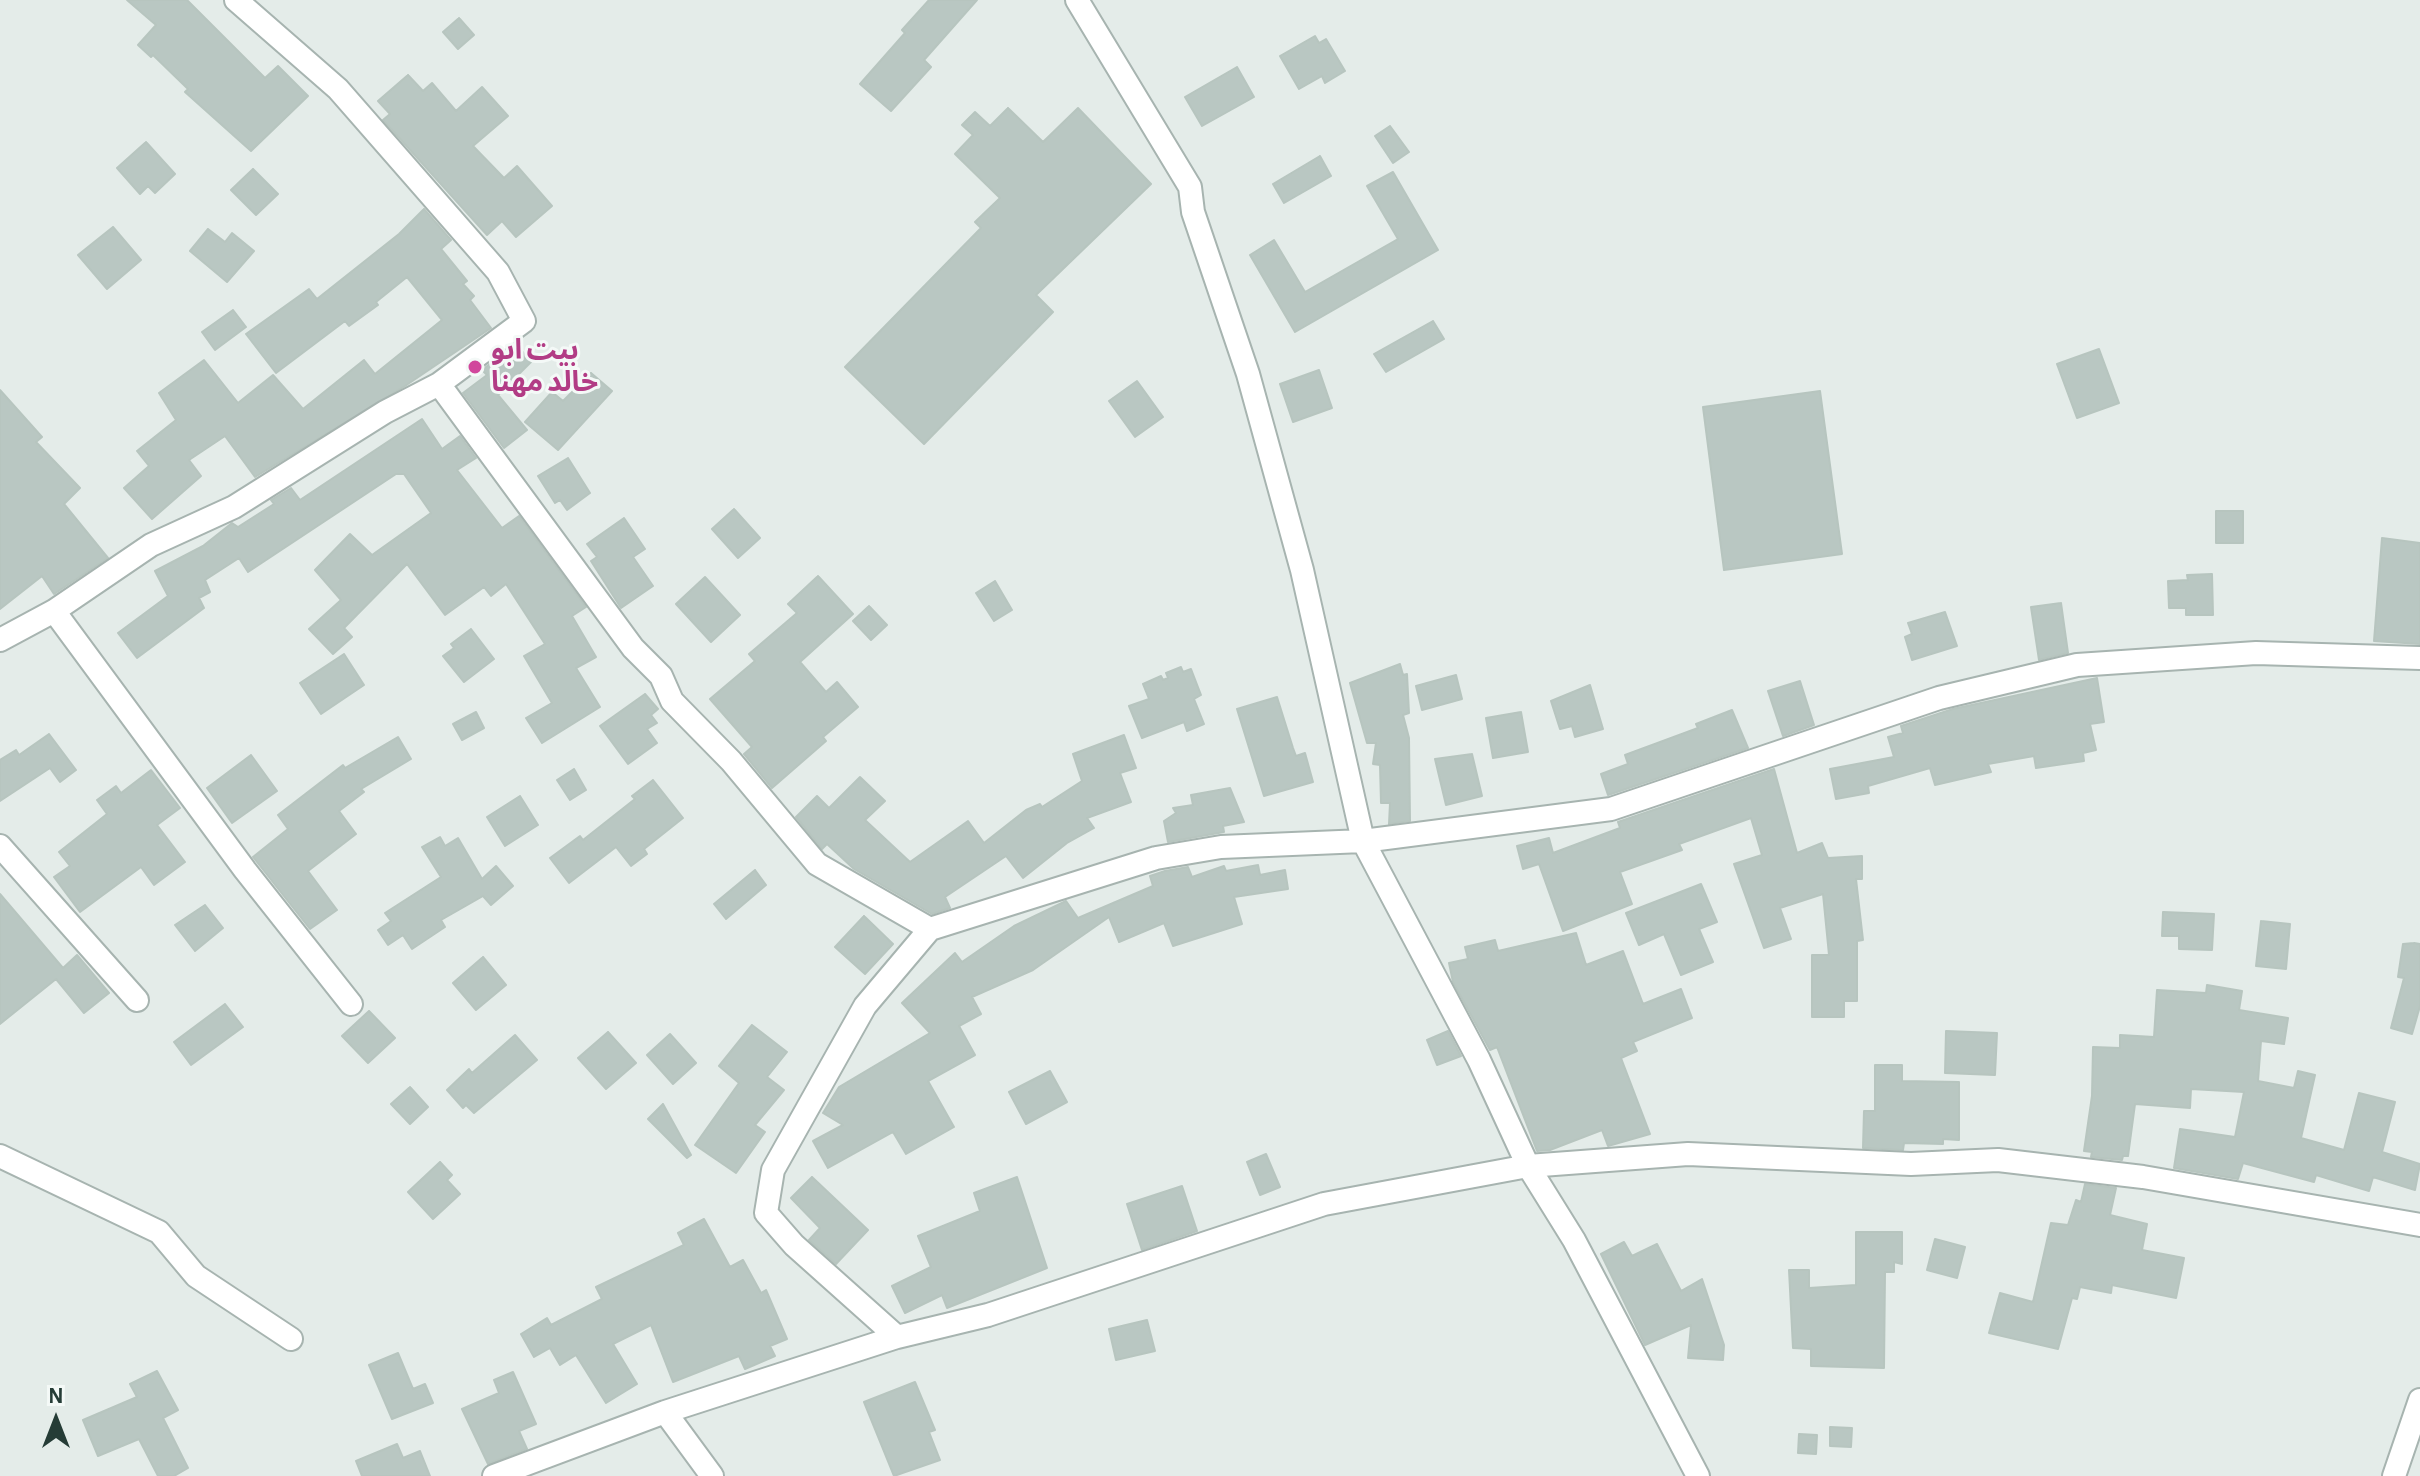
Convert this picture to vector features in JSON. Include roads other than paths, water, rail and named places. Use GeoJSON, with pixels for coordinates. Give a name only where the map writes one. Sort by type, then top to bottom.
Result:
{"type":"FeatureCollection","features":[{"type":"Feature","properties":{"kind":"street"},"geometry":{"type":"LineString","coordinates":[[0,640],[54,611],[151,545],[234,507],[385,412],[439,384],[524,321],[498,272],[338,89],[236,0]]}},
{"type":"Feature","properties":{"kind":"street"},"geometry":{"type":"LineString","coordinates":[[1077,0],[1190,187],[1193,212],[1248,374],[1302,570],[1363,841],[1479,1060],[1528,1166],[1574,1240],[1698,1476]]}},
{"type":"Feature","properties":{"kind":"street"},"geometry":{"type":"LineString","coordinates":[[439,384],[633,648],[661,676],[672,701],[731,761],[817,864],[930,929]]}},
{"type":"Feature","properties":{"kind":"street"},"geometry":{"type":"LineString","coordinates":[[54,611],[245,870],[351,1004]]}},
{"type":"Feature","properties":{"kind":"street"},"geometry":{"type":"LineString","coordinates":[[897,1337],[794,1245],[766,1213],[773,1170],[865,1006],[930,929],[1156,858],[1221,847],[1363,841],[1611,809],[1939,698],[2077,665],[2256,653],[2420,658]]}},
{"type":"Feature","properties":{"kind":"street"},"geometry":{"type":"LineString","coordinates":[[0,846],[137,1000]]}},
{"type":"Feature","properties":{"kind":"street"},"geometry":{"type":"LineString","coordinates":[[494,1476],[665,1412],[897,1337],[988,1315],[1324,1204],[1528,1166],[1688,1154],[1911,1164],[1998,1160],[2143,1177],[2420,1225]]}},
{"type":"Feature","properties":{"kind":"street"},"geometry":{"type":"LineString","coordinates":[[0,1156],[159,1232],[196,1276],[291,1339]]}},
{"type":"Feature","properties":{"kind":"street"},"geometry":{"type":"LineString","coordinates":[[2394,1476],[2420,1400]]}},
{"type":"Feature","properties":{"kind":"street"},"geometry":{"type":"LineString","coordinates":[[665,1412],[712,1476]]}},
{"type":"Feature","properties":{"kind":"place","name":"بيت ابو خالد مهنا"},"geometry":{"type":"Point","coordinates":[475,367]}}]}
